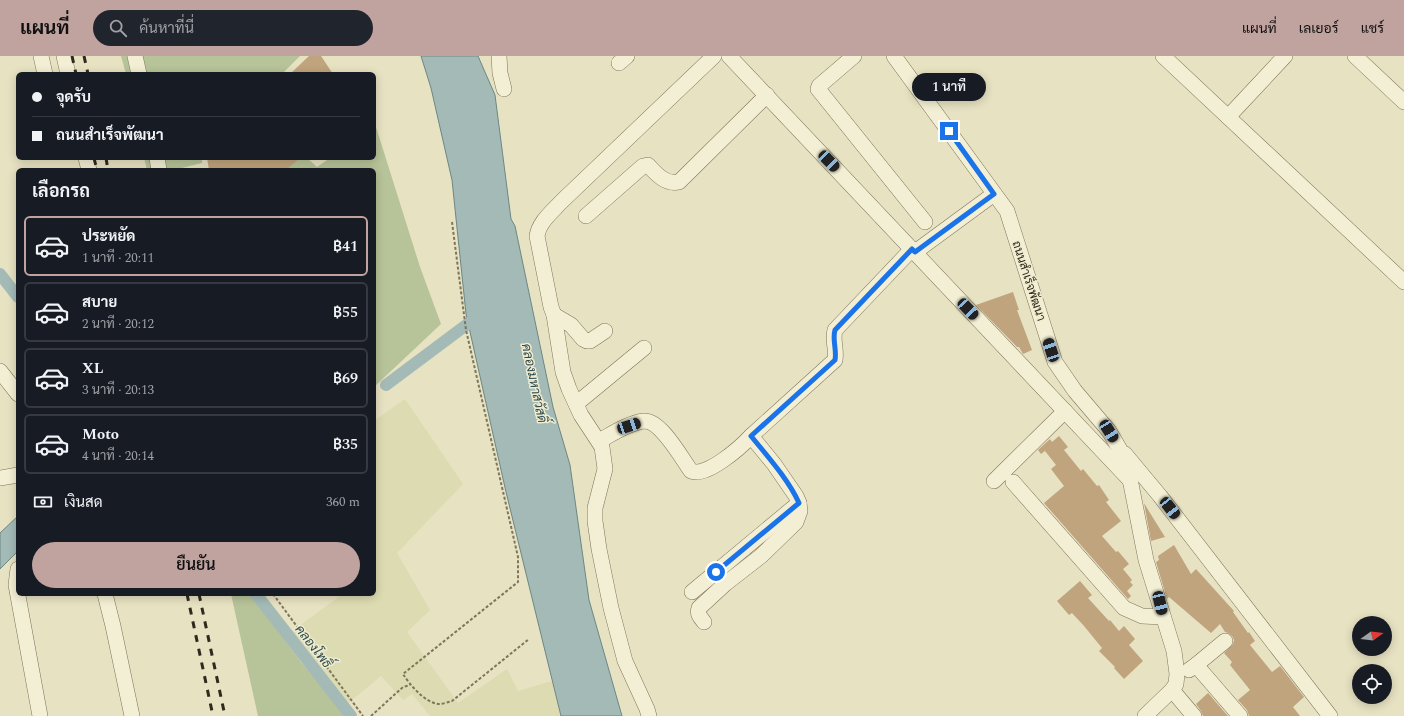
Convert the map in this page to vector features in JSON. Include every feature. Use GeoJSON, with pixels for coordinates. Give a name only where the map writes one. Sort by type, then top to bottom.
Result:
{"type":"FeatureCollection","features":[{"type":"Feature","properties":{"kind":"street"},"geometry":{"type":"LineString","coordinates":[[41,56],[45,72]]}},
{"type":"Feature","properties":{"kind":"street"},"geometry":{"type":"LineString","coordinates":[[64,56],[68,72]]}},
{"type":"Feature","properties":{"kind":"street"},"geometry":{"type":"LineString","coordinates":[[136,56],[139,72]]}},
{"type":"Feature","properties":{"kind":"street"},"geometry":{"type":"LineString","coordinates":[[499,56],[500,73],[504,89]]}},
{"type":"Feature","properties":{"kind":"street"},"geometry":{"type":"LineString","coordinates":[[649,716],[644,702],[624,661],[604,578],[595,520],[595,508],[605,469],[602,447],[581,415],[563,372],[554,315],[550,307],[537,236],[538,230],[544,221],[561,202],[714,56]]}},
{"type":"Feature","properties":{"kind":"street"},"geometry":{"type":"LineString","coordinates":[[729,56],[1130,480]]}},
{"type":"Feature","properties":{"kind":"street"},"geometry":{"type":"LineString","coordinates":[[854,56],[819,86],[818,90],[925,222]]}},
{"type":"Feature","properties":{"kind":"street","name":"ถนนสำเร็จพัฒนา"},"geometry":{"type":"LineString","coordinates":[[894,56],[1007,212],[1055,362],[1075,391],[1109,431],[1120,448],[1127,464],[1146,560],[1174,651],[1177,674],[1176,684],[1172,690],[1145,716]]}},
{"type":"Feature","properties":{"kind":"street"},"geometry":{"type":"LineString","coordinates":[[1163,56],[1404,282]]}},
{"type":"Feature","properties":{"kind":"street"},"geometry":{"type":"LineString","coordinates":[[1228,117],[1285,56]]}},
{"type":"Feature","properties":{"kind":"street"},"geometry":{"type":"LineString","coordinates":[[1354,56],[1404,102]]}},
{"type":"Feature","properties":{"kind":"street"},"geometry":{"type":"LineString","coordinates":[[586,216],[643,166],[648,165],[666,182],[673,184],[679,182],[767,96]]}},
{"type":"Feature","properties":{"kind":"street"},"geometry":{"type":"LineString","coordinates":[[598,441],[629,426],[644,421],[649,422],[666,436],[691,471],[696,473],[715,466],[733,454],[835,360],[836,353],[833,338],[835,330],[913,251],[994,194]]}},
{"type":"Feature","properties":{"kind":"street"},"geometry":{"type":"LineString","coordinates":[[554,315],[571,325],[586,341],[590,341],[605,331]]}},
{"type":"Feature","properties":{"kind":"street"},"geometry":{"type":"LineString","coordinates":[[576,404],[644,348]]}},
{"type":"Feature","properties":{"kind":"street"},"geometry":{"type":"LineString","coordinates":[[0,370],[16,391]]}},
{"type":"Feature","properties":{"kind":"street"},"geometry":{"type":"LineString","coordinates":[[994,481],[1065,411]]}},
{"type":"Feature","properties":{"kind":"street"},"geometry":{"type":"LineString","coordinates":[[704,622],[698,612],[699,608],[725,584],[761,556],[796,522],[800,511],[796,496],[774,464],[751,436]]}},
{"type":"Feature","properties":{"kind":"street"},"geometry":{"type":"LineString","coordinates":[[1120,448],[1160,496],[1330,716]]}},
{"type":"Feature","properties":{"kind":"street"},"geometry":{"type":"LineString","coordinates":[[0,478],[16,475]]}},
{"type":"Feature","properties":{"kind":"street"},"geometry":{"type":"LineString","coordinates":[[1013,482],[1124,608],[1142,616],[1163,617]]}},
{"type":"Feature","properties":{"kind":"street"},"geometry":{"type":"LineString","coordinates":[[692,592],[799,503]]}},
{"type":"Feature","properties":{"kind":"street"},"geometry":{"type":"LineString","coordinates":[[18,596],[40,716]]}},
{"type":"Feature","properties":{"kind":"street"},"geometry":{"type":"LineString","coordinates":[[106,596],[132,716]]}},
{"type":"Feature","properties":{"kind":"street"},"geometry":{"type":"LineString","coordinates":[[1177,674],[1196,665],[1225,641]]}},
{"type":"Feature","properties":{"kind":"street"},"geometry":{"type":"LineString","coordinates":[[1196,665],[1240,716]]}},
{"type":"Feature","properties":{"kind":"street"},"geometry":{"type":"LineString","coordinates":[[1172,690],[1194,716]]}},
{"type":"Feature","properties":{"kind":"path"},"geometry":{"type":"LineString","coordinates":[[452,222],[466,330],[518,557],[518,582],[403,674],[410,685],[429,701],[440,704],[452,701],[529,639]]}},
{"type":"Feature","properties":{"kind":"path"},"geometry":{"type":"LineString","coordinates":[[274,596],[363,716]]}},
{"type":"Feature","properties":{"kind":"path"},"geometry":{"type":"LineString","coordinates":[[371,716],[403,687],[410,685]]}},
{"type":"Feature","properties":{"kind":"green space"},"geometry":{"type":"Polygon","coordinates":[[[121,56],[300,56],[284,72],[125,72],[121,56]]]}},
{"type":"Feature","properties":{"kind":"green space"},"geometry":{"type":"Polygon","coordinates":[[[376,127],[420,267],[441,324],[376,385],[376,168],[285,168],[295,160],[309,160],[317,167],[327,160],[376,160],[376,127]]]}},
{"type":"Feature","properties":{"kind":"green space"},"geometry":{"type":"Polygon","coordinates":[[[144,160],[202,160],[202,163],[182,168],[146,168],[144,160]]]}},
{"type":"Feature","properties":{"kind":"green space"},"geometry":{"type":"Polygon","coordinates":[[[405,399],[463,484],[397,553],[430,610],[407,632],[458,703],[507,669],[518,691],[552,681],[561,716],[430,716],[412,694],[403,700],[381,676],[346,705],[291,632],[340,596],[376,596],[376,420],[405,399]]]}},
{"type":"Feature","properties":{"kind":"green space"},"geometry":{"type":"Polygon","coordinates":[[[231,596],[252,596],[301,662],[346,716],[258,716],[231,596]]]}},
{"type":"Feature","properties":{"kind":"water","name":"คลองมหาสวัสดิ์"},"geometry":{"type":"Polygon","coordinates":[[[421,56],[478,56],[495,95],[511,219],[515,226],[553,407],[570,465],[589,600],[622,716],[561,716],[506,492],[466,314],[452,180],[431,88],[421,56]]]}},
{"type":"Feature","properties":{"kind":"water"},"geometry":{"type":"Polygon","coordinates":[[[16,518],[16,553],[0,569],[0,533],[16,518]]]}},
{"type":"Feature","properties":{"kind":"building"},"geometry":{"type":"Polygon","coordinates":[[[309,56],[321,56],[332,72],[292,72],[309,56]]]}},
{"type":"Feature","properties":{"kind":"building"},"geometry":{"type":"Polygon","coordinates":[[[207,160],[298,160],[288,168],[209,168],[207,160]]]}},
{"type":"Feature","properties":{"kind":"building"},"geometry":{"type":"Polygon","coordinates":[[[1013,292],[1019,310],[1017,310],[1032,350],[1023,354],[1019,347],[1017,347],[976,305],[1013,292]]]}},
{"type":"Feature","properties":{"kind":"building"},"geometry":{"type":"Polygon","coordinates":[[[1059,436],[1068,447],[1064,450],[1081,471],[1083,469],[1097,486],[1099,485],[1109,500],[1106,502],[1121,521],[1102,536],[1129,564],[1123,569],[1132,580],[1130,582],[1133,585],[1127,591],[1131,596],[1128,599],[1044,503],[1064,486],[1051,469],[1056,465],[1045,451],[1041,454],[1038,450],[1050,439],[1052,442],[1059,436]]]}},
{"type":"Feature","properties":{"kind":"building"},"geometry":{"type":"Polygon","coordinates":[[[1144,503],[1150,513],[1165,537],[1151,541],[1144,503]]]}},
{"type":"Feature","properties":{"kind":"building"},"geometry":{"type":"Polygon","coordinates":[[[1174,545],[1191,574],[1196,569],[1234,611],[1233,612],[1255,641],[1250,645],[1272,672],[1280,666],[1304,697],[1293,707],[1300,716],[1249,716],[1247,710],[1238,700],[1250,690],[1230,665],[1232,662],[1224,653],[1233,644],[1234,640],[1232,636],[1225,632],[1220,624],[1211,633],[1169,597],[1167,599],[1156,562],[1159,560],[1158,556],[1174,545]]]}},
{"type":"Feature","properties":{"kind":"building"},"geometry":{"type":"Polygon","coordinates":[[[1080,581],[1092,595],[1088,598],[1109,621],[1110,620],[1119,631],[1124,626],[1135,639],[1129,645],[1143,661],[1124,679],[1114,668],[1115,667],[1099,651],[1102,648],[1084,626],[1072,613],[1069,615],[1057,601],[1080,581]]]}},
{"type":"Feature","properties":{"kind":"building"},"geometry":{"type":"Polygon","coordinates":[[[1208,693],[1228,716],[1203,716],[1196,704],[1208,693]]]}},
{"type":"Feature","properties":{"kind":"waterway","name":"คลองโพธิ์"},"geometry":{"type":"LineString","coordinates":[[0,274],[16,294]]}},
{"type":"Feature","properties":{"kind":"waterway"},"geometry":{"type":"LineString","coordinates":[[386,385],[481,314]]}},
{"type":"Feature","properties":{"kind":"waterway","name":"คลองโพธิ์"},"geometry":{"type":"LineString","coordinates":[[258,596],[351,716]]}},
{"type":"Feature","properties":{"kind":"railway"},"geometry":{"type":"LineString","coordinates":[[72,56],[76,72]]}},
{"type":"Feature","properties":{"kind":"railway"},"geometry":{"type":"LineString","coordinates":[[84,56],[88,72]]}},
{"type":"Feature","properties":{"kind":"railway"},"geometry":{"type":"LineString","coordinates":[[94,160],[96,168]]}},
{"type":"Feature","properties":{"kind":"railway"},"geometry":{"type":"LineString","coordinates":[[106,160],[108,168]]}},
{"type":"Feature","properties":{"kind":"railway"},"geometry":{"type":"LineString","coordinates":[[187,596],[213,716]]}},
{"type":"Feature","properties":{"kind":"railway"},"geometry":{"type":"LineString","coordinates":[[199,596],[225,716]]}},
{"type":"Feature","properties":{"kind":"route"},"geometry":{"type":"LineString","coordinates":[[716,572],[799,503],[796,496],[774,464],[751,436],[835,360],[836,353],[833,338],[835,330],[912,249],[915,252],[994,194],[949,131]]}}]}
